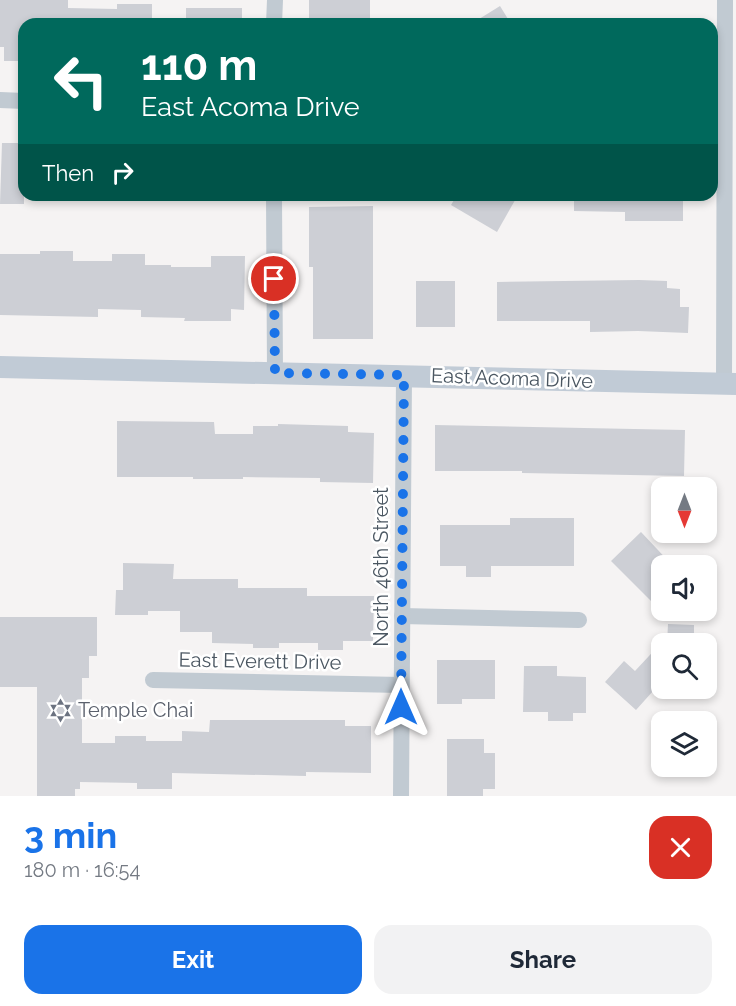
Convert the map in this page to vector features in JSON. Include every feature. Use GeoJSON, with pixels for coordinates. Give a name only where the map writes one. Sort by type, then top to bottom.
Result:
{"type":"FeatureCollection","features":[{"type":"Feature","properties":{"kind":"street"},"geometry":{"type":"LineString","coordinates":[[274,0],[274,18]]}},
{"type":"Feature","properties":{"kind":"street"},"geometry":{"type":"LineString","coordinates":[[725,0],[730,384]]}},
{"type":"Feature","properties":{"kind":"street"},"geometry":{"type":"LineString","coordinates":[[0,100],[18,101]]}},
{"type":"Feature","properties":{"kind":"street"},"geometry":{"type":"LineString","coordinates":[[274,201],[275,373]]}},
{"type":"Feature","properties":{"kind":"street","name":"East Acoma Drive"},"geometry":{"type":"LineString","coordinates":[[0,367],[730,384]]}},
{"type":"Feature","properties":{"kind":"street","name":"North 46th Street"},"geometry":{"type":"LineString","coordinates":[[401,796],[404,375]]}},
{"type":"Feature","properties":{"kind":"street"},"geometry":{"type":"LineString","coordinates":[[402,616],[579,620]]}},
{"type":"Feature","properties":{"kind":"street","name":"East Everett Drive"},"geometry":{"type":"LineString","coordinates":[[153,680],[401,685]]}},
{"type":"Feature","properties":{"kind":"building"},"geometry":{"type":"Polygon","coordinates":[[[0,0],[68,0],[68,8],[117,9],[117,4],[152,4],[152,18],[18,18],[18,61],[4,61],[4,47],[0,47],[0,0]]]}},
{"type":"Feature","properties":{"kind":"building"},"geometry":{"type":"Polygon","coordinates":[[[309,0],[370,0],[370,18],[309,18],[309,0]]]}},
{"type":"Feature","properties":{"kind":"building"},"geometry":{"type":"Polygon","coordinates":[[[500,6],[507,18],[481,18],[500,6]]]}},
{"type":"Feature","properties":{"kind":"building"},"geometry":{"type":"Polygon","coordinates":[[[186,8],[242,8],[242,18],[186,18],[186,8]]]}},
{"type":"Feature","properties":{"kind":"building"},"geometry":{"type":"Polygon","coordinates":[[[2,143],[18,143],[18,201],[24,201],[24,204],[0,204],[2,143]]]}},
{"type":"Feature","properties":{"kind":"building"},"geometry":{"type":"Polygon","coordinates":[[[453,201],[515,201],[497,232],[451,205],[453,201]]]}},
{"type":"Feature","properties":{"kind":"building"},"geometry":{"type":"Polygon","coordinates":[[[574,201],[683,201],[683,221],[625,221],[625,212],[574,211],[574,201]]]}},
{"type":"Feature","properties":{"kind":"building"},"geometry":{"type":"Polygon","coordinates":[[[373,206],[373,339],[313,339],[313,267],[309,267],[309,207],[373,206]]]}},
{"type":"Feature","properties":{"kind":"building"},"geometry":{"type":"Polygon","coordinates":[[[40,251],[73,251],[73,261],[112,261],[112,254],[145,254],[145,265],[171,265],[171,267],[211,267],[211,256],[245,256],[244,310],[231,309],[231,321],[184,321],[185,318],[141,317],[141,310],[98,309],[98,317],[0,315],[0,254],[40,254],[40,251]]]}},
{"type":"Feature","properties":{"kind":"building"},"geometry":{"type":"Polygon","coordinates":[[[416,281],[455,281],[455,327],[416,327],[416,281]]]}},
{"type":"Feature","properties":{"kind":"building"},"geometry":{"type":"Polygon","coordinates":[[[667,281],[667,288],[680,289],[680,307],[689,307],[688,333],[590,332],[590,321],[497,321],[497,282],[667,281]]]}},
{"type":"Feature","properties":{"kind":"building"},"geometry":{"type":"Polygon","coordinates":[[[117,421],[214,422],[215,434],[253,434],[253,426],[278,426],[278,424],[348,426],[348,432],[374,433],[373,483],[320,482],[320,478],[117,477],[117,421]]]}},
{"type":"Feature","properties":{"kind":"building"},"geometry":{"type":"Polygon","coordinates":[[[435,425],[685,430],[684,476],[435,471],[435,425]]]}},
{"type":"Feature","properties":{"kind":"building"},"geometry":{"type":"Polygon","coordinates":[[[510,518],[574,518],[574,566],[491,566],[491,577],[466,577],[466,566],[440,566],[440,525],[510,525],[510,518]]]}},
{"type":"Feature","properties":{"kind":"building"},"geometry":{"type":"Polygon","coordinates":[[[641,532],[663,555],[651,555],[651,601],[611,561],[641,532]]]}},
{"type":"Feature","properties":{"kind":"building"},"geometry":{"type":"Polygon","coordinates":[[[123,563],[174,564],[173,579],[238,579],[238,588],[307,588],[307,596],[374,596],[373,641],[343,641],[343,650],[318,650],[318,643],[279,643],[279,648],[253,648],[253,644],[212,643],[212,632],[180,632],[180,611],[148,611],[148,615],[115,615],[116,590],[123,590],[123,563]]]}},
{"type":"Feature","properties":{"kind":"building"},"geometry":{"type":"Polygon","coordinates":[[[0,617],[97,617],[97,656],[89,656],[89,678],[82,678],[82,743],[115,743],[115,736],[146,736],[146,741],[182,741],[182,731],[209,732],[210,720],[345,720],[345,726],[371,726],[371,773],[306,772],[306,776],[172,773],[172,789],[137,789],[137,783],[80,782],[80,789],[75,789],[75,796],[37,796],[37,687],[0,687],[0,617]]]}},
{"type":"Feature","properties":{"kind":"building"},"geometry":{"type":"Polygon","coordinates":[[[668,624],[694,625],[694,633],[668,633],[668,624]]]}},
{"type":"Feature","properties":{"kind":"building"},"geometry":{"type":"Polygon","coordinates":[[[651,654],[651,693],[636,710],[605,682],[624,661],[635,671],[651,654]]]}},
{"type":"Feature","properties":{"kind":"building"},"geometry":{"type":"Polygon","coordinates":[[[437,660],[495,660],[495,699],[462,699],[462,704],[437,704],[437,660]]]}},
{"type":"Feature","properties":{"kind":"building"},"geometry":{"type":"Polygon","coordinates":[[[524,666],[557,666],[557,676],[586,677],[586,713],[573,713],[573,721],[548,721],[548,712],[523,712],[524,666]]]}},
{"type":"Feature","properties":{"kind":"building"},"geometry":{"type":"Polygon","coordinates":[[[447,739],[484,739],[484,753],[495,753],[495,789],[483,789],[483,796],[447,796],[447,739]]]}},
{"type":"Feature","properties":{"kind":"place","name":"Temple Chai"},"geometry":{"type":"Point","coordinates":[60,710]}},
{"type":"Feature","properties":{"kind":"route"},"geometry":{"type":"LineString","coordinates":[[274,279],[275,373],[404,375],[401,707]]}}]}
